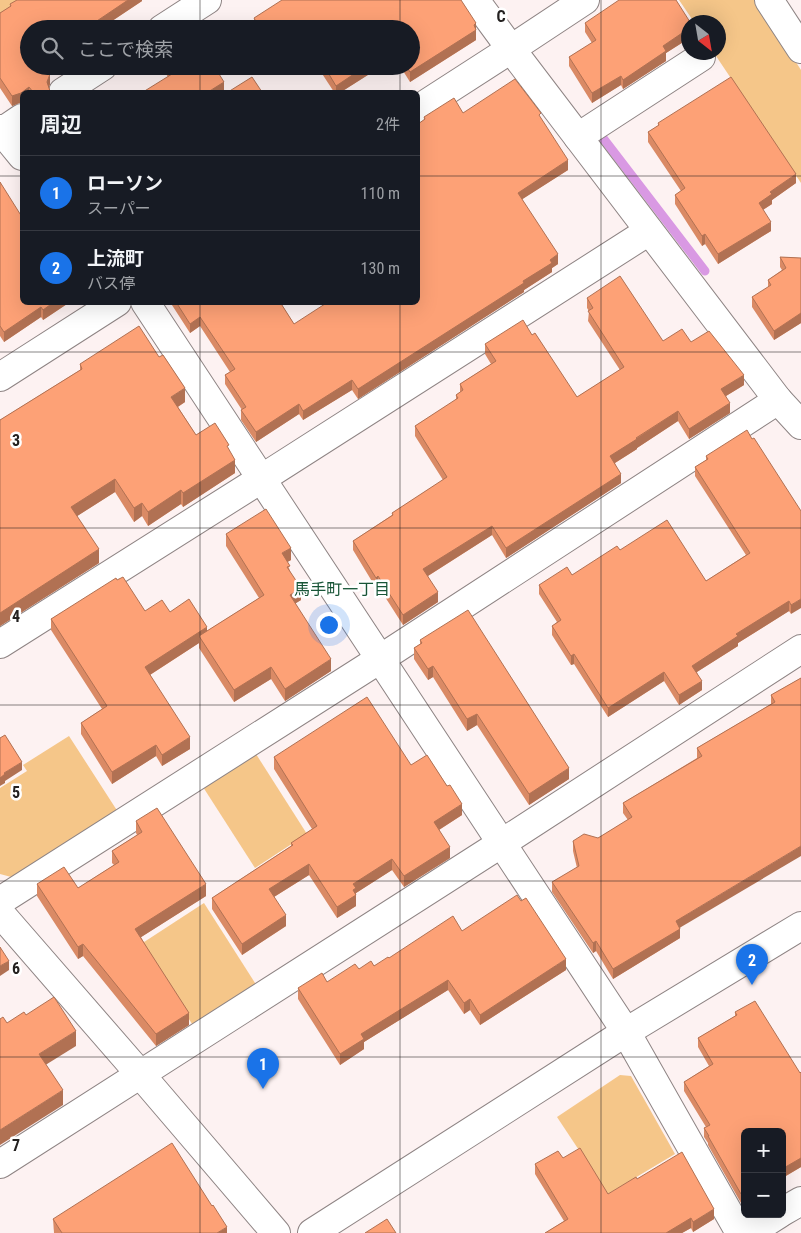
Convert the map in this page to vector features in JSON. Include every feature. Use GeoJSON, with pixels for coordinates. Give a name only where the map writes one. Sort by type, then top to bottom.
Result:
{"type":"FeatureCollection","features":[{"type":"Feature","properties":{"kind":"street"},"geometry":{"type":"LineString","coordinates":[[176,20],[207,0]]}},
{"type":"Feature","properties":{"kind":"street"},"geometry":{"type":"LineString","coordinates":[[475,0],[778,400],[801,425]]}},
{"type":"Feature","properties":{"kind":"street"},"geometry":{"type":"LineString","coordinates":[[420,108],[585,0]]}},
{"type":"Feature","properties":{"kind":"street"},"geometry":{"type":"LineString","coordinates":[[769,0],[801,49]]}},
{"type":"Feature","properties":{"kind":"street"},"geometry":{"type":"LineString","coordinates":[[578,138],[696,60]]}},
{"type":"Feature","properties":{"kind":"street"},"geometry":{"type":"LineString","coordinates":[[66,90],[90,75]]}},
{"type":"Feature","properties":{"kind":"street"},"geometry":{"type":"LineString","coordinates":[[6,128],[20,152]]}},
{"type":"Feature","properties":{"kind":"street"},"geometry":{"type":"LineString","coordinates":[[0,644],[649,231]]}},
{"type":"Feature","properties":{"kind":"street"},"geometry":{"type":"LineString","coordinates":[[0,377],[111,305]]}},
{"type":"Feature","properties":{"kind":"street"},"geometry":{"type":"LineString","coordinates":[[147,305],[626,1032],[740,1233]]}},
{"type":"Feature","properties":{"kind":"street"},"geometry":{"type":"LineString","coordinates":[[0,901],[380,659],[778,400]]}},
{"type":"Feature","properties":{"kind":"street"},"geometry":{"type":"LineString","coordinates":[[0,1164],[801,649]]}},
{"type":"Feature","properties":{"kind":"street"},"geometry":{"type":"LineString","coordinates":[[0,913],[276,1233]]}},
{"type":"Feature","properties":{"kind":"street"},"geometry":{"type":"LineString","coordinates":[[312,1233],[626,1032],[801,926]]}},
{"type":"Feature","properties":{"kind":"street"},"geometry":{"type":"LineString","coordinates":[[786,1210],[801,1200]]}},
{"type":"Feature","properties":{"kind":"street"},"geometry":{"type":"LineString","coordinates":[[749,1233],[773,1218]]}},
{"type":"Feature","properties":{"kind":"shaded area"},"geometry":{"type":"Polygon","coordinates":[[[0,0],[25,0],[0,16],[0,0]]]}},
{"type":"Feature","properties":{"kind":"shaded area"},"geometry":{"type":"Polygon","coordinates":[[[679,0],[756,0],[801,70],[801,183],[719,60],[726,60],[726,15],[689,15],[679,0]]]}},
{"type":"Feature","properties":{"kind":"shaded area"},"geometry":{"type":"Polygon","coordinates":[[[69,736],[118,812],[15,878],[0,874],[0,788],[27,771],[23,765],[69,736]]]}},
{"type":"Feature","properties":{"kind":"shaded area"},"geometry":{"type":"Polygon","coordinates":[[[256,754],[307,834],[255,868],[203,787],[256,754]]]}},
{"type":"Feature","properties":{"kind":"shaded area"},"geometry":{"type":"Polygon","coordinates":[[[204,903],[257,986],[194,1027],[141,944],[204,903]]]}},
{"type":"Feature","properties":{"kind":"shaded area"},"geometry":{"type":"Polygon","coordinates":[[[620,1075],[631,1076],[675,1154],[608,1194],[557,1117],[620,1075]]]}},
{"type":"Feature","properties":{"kind":"building"},"geometry":{"type":"Polygon","coordinates":[[[17,0],[128,0],[98,20],[20,20],[20,75],[50,75],[47,82],[50,90],[31,90],[29,87],[25,90],[20,90],[20,93],[12,96],[0,78],[0,13],[11,6],[10,4],[17,0]]]}},
{"type":"Feature","properties":{"kind":"building"},"geometry":{"type":"Polygon","coordinates":[[[282,0],[461,0],[476,23],[474,25],[476,30],[420,66],[420,20],[255,20],[254,18],[282,0]]]}},
{"type":"Feature","properties":{"kind":"building"},"geometry":{"type":"Polygon","coordinates":[[[619,0],[676,0],[686,15],[681,15],[681,34],[663,46],[666,51],[623,80],[621,76],[592,93],[569,57],[596,40],[585,23],[619,0]]]}},
{"type":"Feature","properties":{"kind":"building"},"geometry":{"type":"Polygon","coordinates":[[[170,75],[220,75],[224,82],[211,90],[146,90],[170,75]]]}},
{"type":"Feature","properties":{"kind":"building"},"geometry":{"type":"Polygon","coordinates":[[[329,75],[352,75],[336,86],[329,75]]]}},
{"type":"Feature","properties":{"kind":"building"},"geometry":{"type":"Polygon","coordinates":[[[252,77],[261,90],[231,90],[252,77]]]}},
{"type":"Feature","properties":{"kind":"building"},"geometry":{"type":"Polygon","coordinates":[[[731,77],[796,174],[770,192],[772,194],[759,203],[771,222],[718,254],[705,234],[702,236],[675,195],[685,188],[648,132],[659,125],[658,123],[731,77]]]}},
{"type":"Feature","properties":{"kind":"building"},"geometry":{"type":"Polygon","coordinates":[[[515,79],[541,113],[539,115],[568,160],[518,193],[558,254],[550,260],[552,263],[523,281],[524,283],[358,389],[352,380],[303,411],[299,404],[256,432],[241,410],[246,407],[225,375],[235,369],[200,317],[190,324],[178,305],[282,305],[294,324],[323,305],[420,305],[420,123],[425,119],[424,117],[454,98],[463,113],[515,79]]]}},
{"type":"Feature","properties":{"kind":"building"},"geometry":{"type":"Polygon","coordinates":[[[0,182],[20,214],[20,305],[50,305],[43,310],[41,307],[4,332],[0,326],[0,182]]]}},
{"type":"Feature","properties":{"kind":"building"},"geometry":{"type":"Polygon","coordinates":[[[780,257],[801,258],[801,313],[774,331],[752,297],[771,285],[768,280],[786,268],[780,257]]]}},
{"type":"Feature","properties":{"kind":"building"},"geometry":{"type":"Polygon","coordinates":[[[620,276],[663,341],[682,329],[691,342],[709,331],[744,375],[721,389],[730,403],[689,429],[678,411],[636,438],[610,456],[621,474],[506,548],[492,526],[423,569],[438,592],[403,615],[378,576],[376,578],[353,541],[447,477],[415,426],[458,398],[456,395],[463,390],[460,384],[496,361],[485,344],[523,320],[532,335],[535,333],[577,397],[624,367],[588,311],[593,308],[587,298],[620,276]]]}},
{"type":"Feature","properties":{"kind":"building"},"geometry":{"type":"Polygon","coordinates":[[[139,326],[159,357],[163,355],[185,388],[171,397],[196,435],[215,423],[229,445],[227,446],[235,460],[183,493],[181,490],[148,512],[142,503],[134,508],[115,479],[71,507],[99,549],[0,613],[0,420],[82,369],[80,364],[139,326]]]}},
{"type":"Feature","properties":{"kind":"building"},"geometry":{"type":"Polygon","coordinates":[[[747,430],[801,511],[801,599],[791,605],[789,601],[736,634],[738,636],[692,666],[702,681],[679,695],[664,672],[608,708],[574,654],[571,656],[552,626],[561,620],[539,585],[567,567],[572,575],[617,546],[620,550],[667,520],[706,581],[750,553],[695,467],[708,459],[706,456],[747,430]]]}},
{"type":"Feature","properties":{"kind":"building"},"geometry":{"type":"Polygon","coordinates":[[[266,509],[291,548],[282,553],[290,566],[287,567],[301,588],[290,595],[331,659],[285,689],[271,667],[234,690],[199,636],[264,595],[226,534],[266,509]]]}},
{"type":"Feature","properties":{"kind":"building"},"geometry":{"type":"Polygon","coordinates":[[[123,577],[145,611],[162,600],[170,612],[189,599],[207,627],[145,667],[190,737],[162,755],[156,745],[112,772],[81,723],[107,706],[51,619],[116,578],[117,580],[123,577]]]}},
{"type":"Feature","properties":{"kind":"building"},"geometry":{"type":"Polygon","coordinates":[[[468,610],[569,768],[529,794],[477,714],[467,719],[433,666],[428,669],[414,648],[422,643],[420,640],[468,610]]]}},
{"type":"Feature","properties":{"kind":"building"},"geometry":{"type":"Polygon","coordinates":[[[801,678],[801,846],[676,921],[680,929],[613,969],[596,941],[593,943],[552,882],[579,866],[573,841],[584,834],[598,838],[632,817],[623,803],[702,756],[697,748],[775,702],[771,695],[801,678]]]}},
{"type":"Feature","properties":{"kind":"building"},"geometry":{"type":"Polygon","coordinates":[[[367,697],[411,765],[427,755],[447,786],[450,785],[462,804],[434,822],[450,847],[404,876],[392,859],[353,884],[356,888],[353,890],[356,895],[337,907],[309,864],[269,889],[286,915],[242,944],[212,898],[293,845],[291,843],[317,826],[274,757],[367,697]]]}},
{"type":"Feature","properties":{"kind":"building"},"geometry":{"type":"Polygon","coordinates":[[[5,735],[22,762],[4,773],[0,778],[0,738],[5,735]]]}},
{"type":"Feature","properties":{"kind":"building"},"geometry":{"type":"Polygon","coordinates":[[[157,808],[206,884],[135,929],[189,1013],[156,1034],[83,944],[78,947],[37,884],[64,867],[78,888],[119,862],[112,851],[142,832],[136,821],[157,808]]]}},
{"type":"Feature","properties":{"kind":"building"},"geometry":{"type":"Polygon","coordinates":[[[517,895],[521,901],[526,898],[566,959],[480,1015],[470,999],[464,1003],[448,980],[361,1034],[364,1039],[340,1054],[298,988],[322,973],[327,982],[355,964],[359,969],[371,961],[374,966],[453,916],[462,931],[517,895]]]}},
{"type":"Feature","properties":{"kind":"building"},"geometry":{"type":"Polygon","coordinates":[[[0,947],[9,961],[0,966],[0,947]]]}},
{"type":"Feature","properties":{"kind":"building"},"geometry":{"type":"Polygon","coordinates":[[[54,997],[76,1031],[39,1054],[63,1090],[0,1130],[0,1019],[3,1017],[7,1023],[24,1012],[26,1015],[54,997]]]}},
{"type":"Feature","properties":{"kind":"building"},"geometry":{"type":"Polygon","coordinates":[[[755,1001],[801,1072],[801,1158],[786,1167],[786,1128],[741,1128],[741,1194],[704,1128],[710,1125],[684,1082],[713,1064],[698,1038],[737,1015],[735,1012],[755,1001]]]}},
{"type":"Feature","properties":{"kind":"building"},"geometry":{"type":"Polygon","coordinates":[[[172,1143],[227,1227],[217,1233],[62,1233],[53,1219],[172,1143]]]}},
{"type":"Feature","properties":{"kind":"building"},"geometry":{"type":"Polygon","coordinates":[[[580,1148],[608,1194],[682,1152],[714,1209],[693,1222],[691,1218],[666,1233],[545,1233],[568,1219],[535,1164],[558,1151],[563,1158],[580,1148]]]}},
{"type":"Feature","properties":{"kind":"building"},"geometry":{"type":"Polygon","coordinates":[[[387,1219],[396,1233],[365,1233],[387,1219]]]}},
{"type":"Feature","properties":{"kind":"waterway"},"geometry":{"type":"LineString","coordinates":[[603,138],[705,271]]}},
{"type":"Feature","properties":{"kind":"place","name":"上流町"},"geometry":{"type":"Point","coordinates":[752,985]}},
{"type":"Feature","properties":{"kind":"place","name":"ローソン"},"geometry":{"type":"Point","coordinates":[263,1089]}},
{"type":"Feature","properties":{"kind":"district","name":"馬手町一丁目"},"geometry":{"type":"Point","coordinates":[342,589]}}]}
